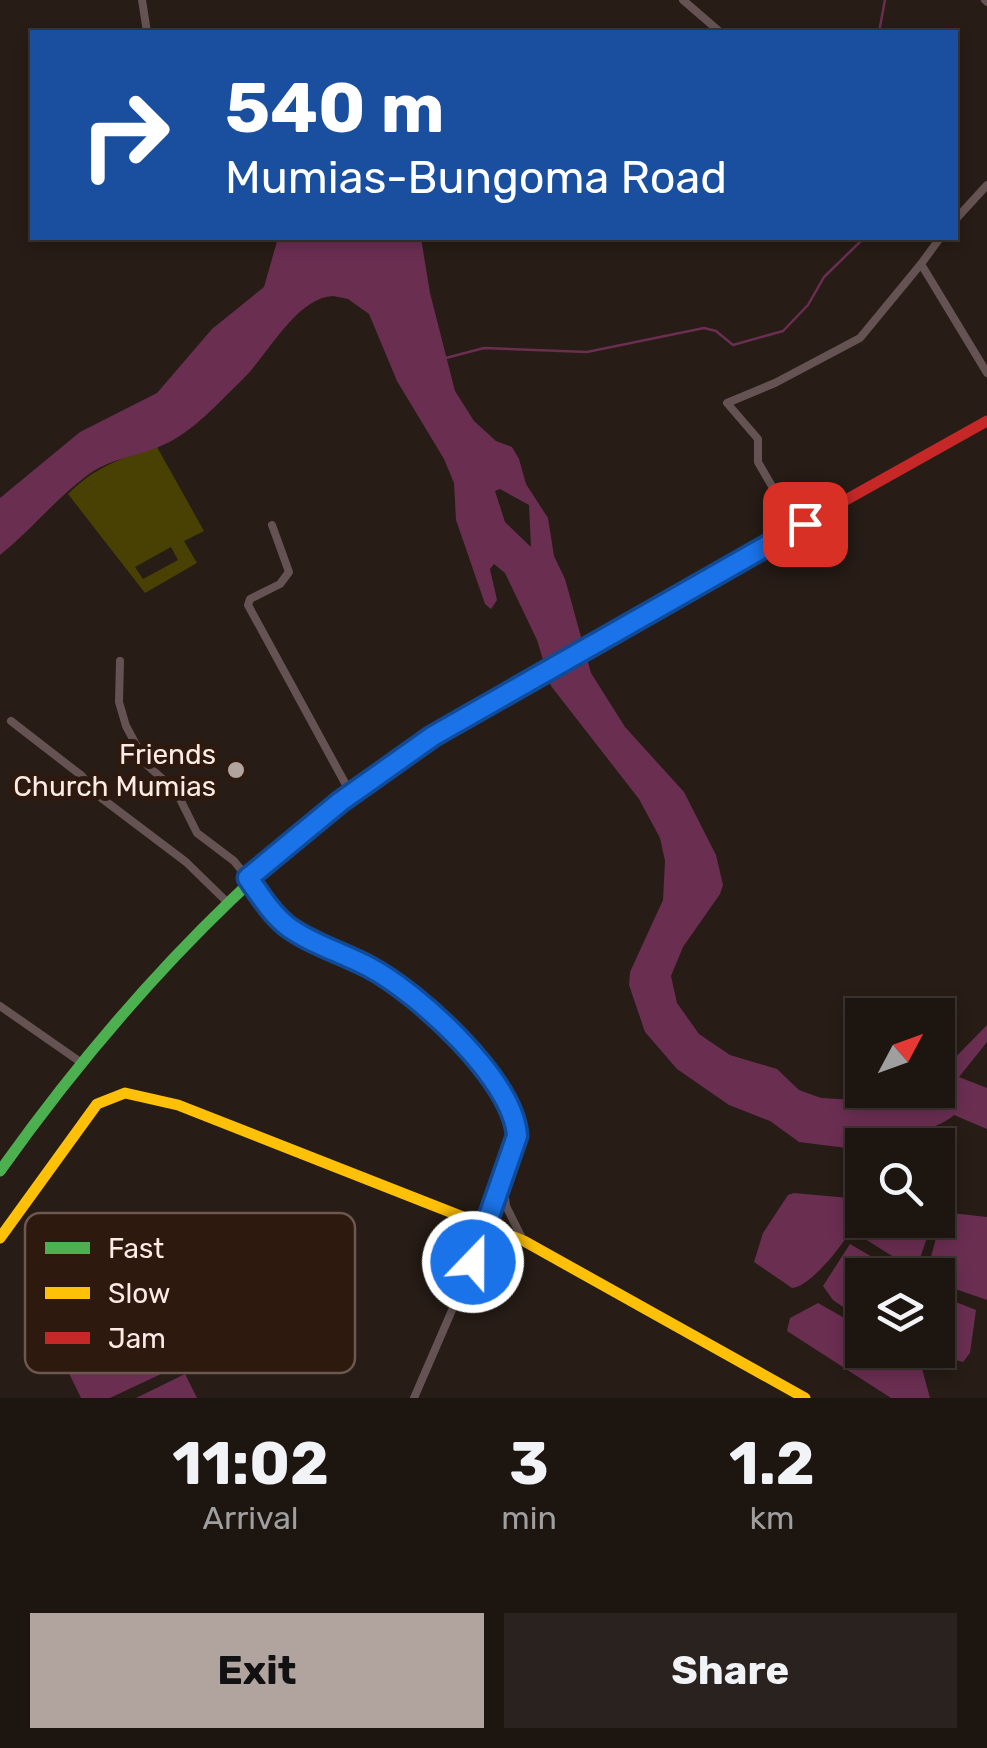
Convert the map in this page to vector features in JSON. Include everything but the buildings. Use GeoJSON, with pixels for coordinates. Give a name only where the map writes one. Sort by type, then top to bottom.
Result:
{"type":"FeatureCollection","features":[{"type":"Feature","properties":{"kind":"main road"},"geometry":{"type":"LineString","coordinates":[[0,1171],[80,1061],[225,900],[351,794],[416,747],[534,675],[987,421]]}},
{"type":"Feature","properties":{"kind":"main road"},"geometry":{"type":"LineString","coordinates":[[0,1238],[83,1120],[104,1099],[124,1093],[203,1114],[524,1242],[804,1398]]}},
{"type":"Feature","properties":{"kind":"street"},"geometry":{"type":"LineString","coordinates":[[142,0],[147,30]]}},
{"type":"Feature","properties":{"kind":"street"},"geometry":{"type":"LineString","coordinates":[[683,0],[718,30]]}},
{"type":"Feature","properties":{"kind":"street"},"geometry":{"type":"LineString","coordinates":[[958,217],[987,185]]}},
{"type":"Feature","properties":{"kind":"street"},"geometry":{"type":"LineString","coordinates":[[805,524],[773,488],[758,462],[758,440],[727,402],[776,383],[860,338],[939,240]]}},
{"type":"Feature","properties":{"kind":"street"},"geometry":{"type":"LineString","coordinates":[[921,264],[987,373]]}},
{"type":"Feature","properties":{"kind":"street"},"geometry":{"type":"LineString","coordinates":[[272,526],[289,572],[286,579],[250,599],[248,605],[351,794]]}},
{"type":"Feature","properties":{"kind":"street"},"geometry":{"type":"LineString","coordinates":[[120,661],[120,711],[142,757],[156,775],[172,785],[197,832],[230,856],[283,922],[386,977],[482,1067],[502,1092],[516,1122],[517,1136],[488,1228],[414,1398]]}},
{"type":"Feature","properties":{"kind":"street"},"geometry":{"type":"LineString","coordinates":[[11,721],[82,776],[100,797],[186,862],[225,900]]}},
{"type":"Feature","properties":{"kind":"street"},"geometry":{"type":"LineString","coordinates":[[0,1006],[80,1061]]}},
{"type":"Feature","properties":{"kind":"street"},"geometry":{"type":"LineString","coordinates":[[503,1183],[510,1216],[524,1242]]}},
{"type":"Feature","properties":{"kind":"shaded area"},"geometry":{"type":"Polygon","coordinates":[[[277,240],[421,240],[430,293],[455,391],[474,421],[496,441],[512,447],[519,459],[526,484],[548,518],[554,556],[565,579],[591,673],[625,727],[684,792],[716,855],[723,885],[683,947],[671,976],[677,1003],[699,1034],[730,1055],[777,1069],[799,1090],[821,1098],[845,1099],[845,1108],[955,1108],[955,1058],[987,1025],[987,1042],[959,1077],[987,1088],[987,1129],[954,1115],[931,1128],[845,1128],[845,1148],[799,1142],[770,1121],[729,1105],[677,1069],[645,1032],[629,985],[630,972],[663,900],[665,861],[660,838],[639,799],[551,686],[537,640],[505,573],[494,564],[490,569],[497,600],[491,609],[485,604],[456,520],[454,483],[444,459],[397,381],[369,314],[348,299],[333,296],[306,307],[250,371],[194,425],[163,445],[113,462],[85,477],[0,555],[0,498],[80,432],[157,393],[212,329],[264,287],[277,240]],[[500,489],[495,491],[505,522],[531,547],[529,505],[500,489]]]}},
{"type":"Feature","properties":{"kind":"shaded area"},"geometry":{"type":"Polygon","coordinates":[[[157,447],[204,531],[184,541],[197,563],[145,593],[68,494],[99,470],[157,447]],[[171,547],[135,567],[143,579],[178,560],[171,547]]]}},
{"type":"Feature","properties":{"kind":"shaded area"},"geometry":{"type":"Polygon","coordinates":[[[788,1195],[845,1198],[845,1238],[812,1277],[792,1288],[754,1262],[763,1233],[788,1195]]]}},
{"type":"Feature","properties":{"kind":"shaded area"},"geometry":{"type":"Polygon","coordinates":[[[955,1213],[987,1217],[987,1300],[955,1289],[955,1258],[931,1258],[936,1238],[955,1238],[955,1213]]]}},
{"type":"Feature","properties":{"kind":"shaded area"},"geometry":{"type":"Polygon","coordinates":[[[864,1238],[927,1238],[920,1258],[895,1258],[864,1238]]]}},
{"type":"Feature","properties":{"kind":"shaded area"},"geometry":{"type":"Polygon","coordinates":[[[850,1244],[874,1258],[845,1258],[845,1308],[823,1286],[850,1244]]]}},
{"type":"Feature","properties":{"kind":"shaded area"},"geometry":{"type":"Polygon","coordinates":[[[955,1302],[976,1310],[970,1353],[963,1362],[955,1360],[955,1302]]]}},
{"type":"Feature","properties":{"kind":"shaded area"},"geometry":{"type":"Polygon","coordinates":[[[818,1303],[845,1318],[845,1368],[922,1368],[930,1398],[891,1398],[787,1331],[790,1318],[818,1303]]]}},
{"type":"Feature","properties":{"kind":"shaded area"},"geometry":{"type":"Polygon","coordinates":[[[69,1373],[163,1373],[110,1398],[81,1398],[69,1373]]]}},
{"type":"Feature","properties":{"kind":"shaded area"},"geometry":{"type":"Polygon","coordinates":[[[185,1374],[197,1398],[136,1398],[185,1374]]]}},
{"type":"Feature","properties":{"kind":"waterway"},"geometry":{"type":"LineString","coordinates":[[879,30],[885,0]]}},
{"type":"Feature","properties":{"kind":"waterway"},"geometry":{"type":"LineString","coordinates":[[442,359],[484,348],[587,352],[704,328],[716,331],[733,345],[783,331],[808,305],[824,277],[862,240]]}},
{"type":"Feature","properties":{"kind":"traffic: fast"},"geometry":{"type":"LineString","coordinates":[[0,1171],[110,1029],[232,899],[367,784],[517,684]]}},
{"type":"Feature","properties":{"kind":"traffic: slow"},"geometry":{"type":"LineString","coordinates":[[0,1238],[97,1104],[125,1093],[178,1105],[524,1241],[805,1398]]}},
{"type":"Feature","properties":{"kind":"traffic: jam"},"geometry":{"type":"LineString","coordinates":[[517,684],[987,421]]}},
{"type":"Feature","properties":{"kind":"place","name":"Friends Church Mumias"},"geometry":{"type":"Point","coordinates":[236,770]}},
{"type":"Feature","properties":{"kind":"route"},"geometry":{"type":"LineString","coordinates":[[473,1262],[517,1136],[516,1122],[502,1092],[456,1038],[400,987],[370,967],[293,930],[271,910],[248,878],[340,802],[433,736],[590,643],[805,524]]}}]}
